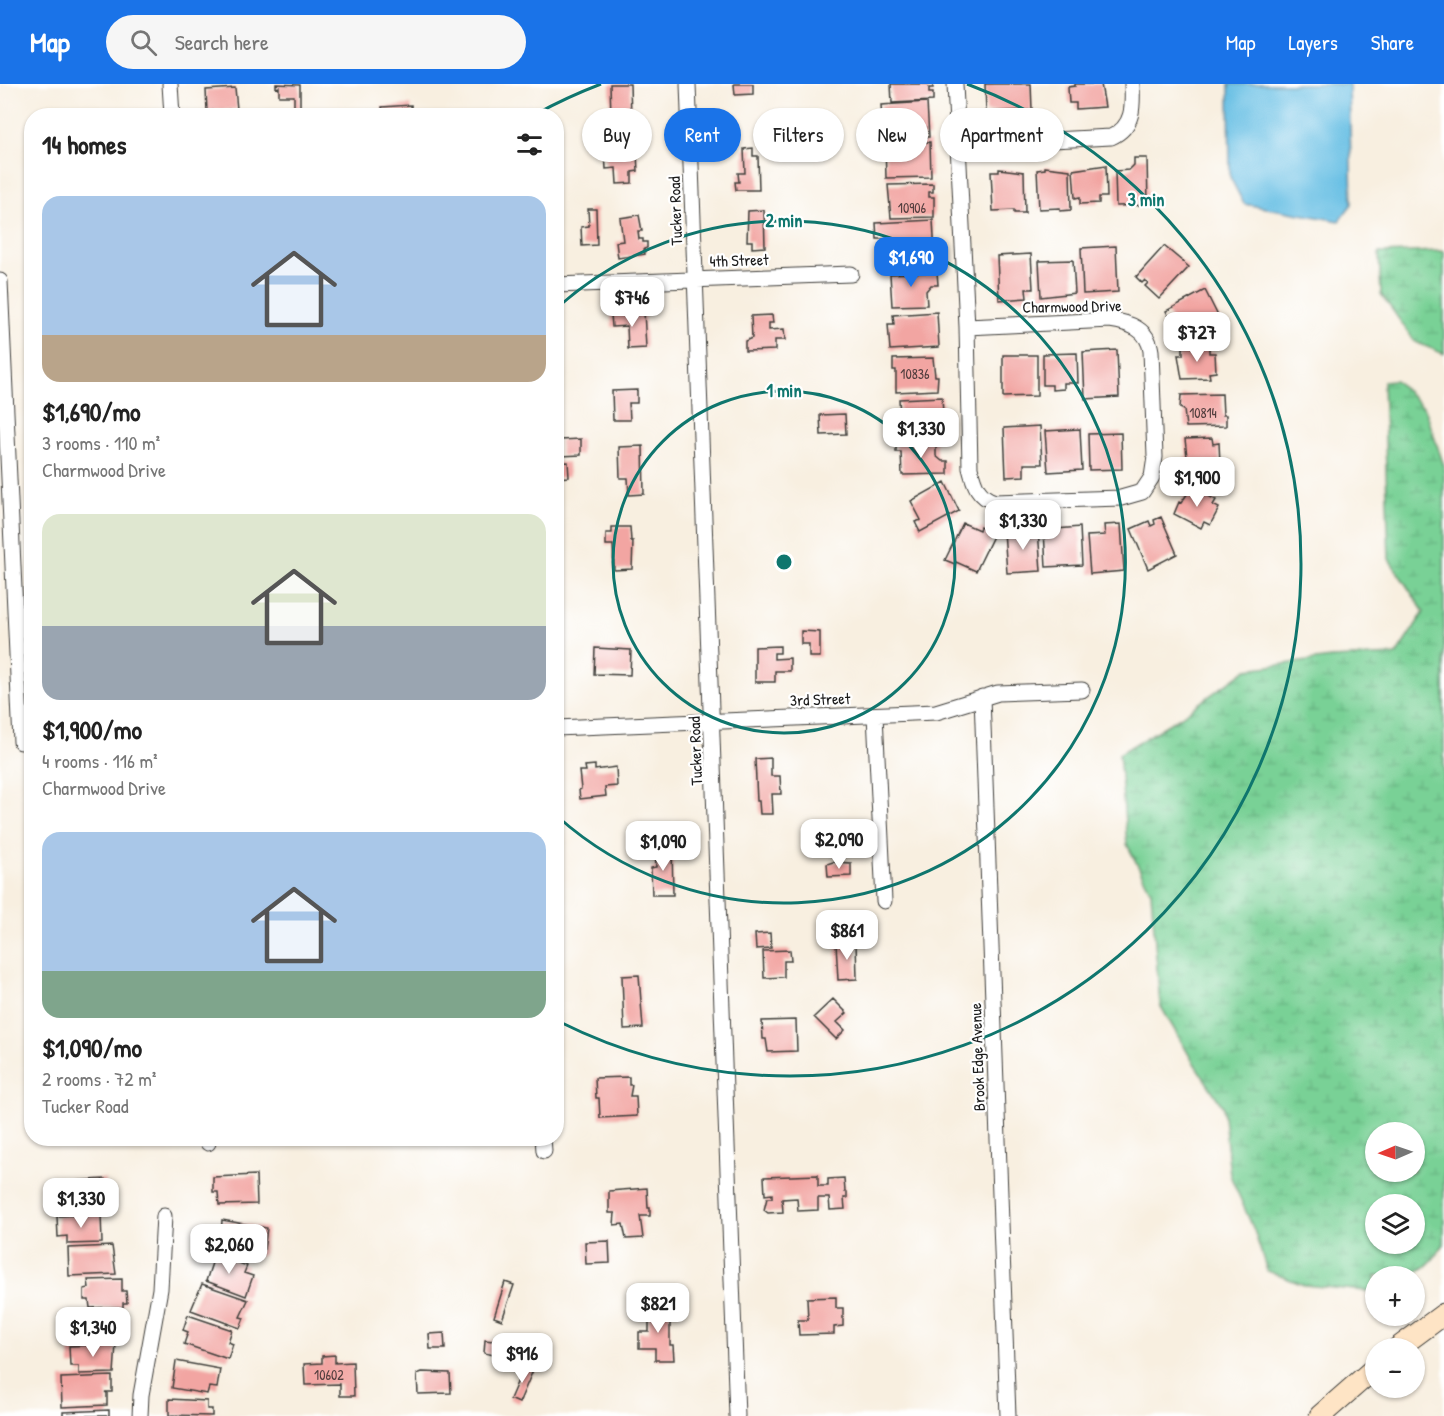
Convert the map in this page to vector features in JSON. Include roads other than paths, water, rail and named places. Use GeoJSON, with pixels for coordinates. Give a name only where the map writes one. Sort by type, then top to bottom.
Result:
{"type":"FeatureCollection","features":[{"type":"Feature","properties":{"kind":"main road"},"geometry":{"type":"LineString","coordinates":[[1412,1338],[1444,1314]]}},
{"type":"Feature","properties":{"kind":"main road"},"geometry":{"type":"LineString","coordinates":[[1320,1416],[1365,1377]]}},
{"type":"Feature","properties":{"kind":"street"},"geometry":{"type":"LineString","coordinates":[[170,84],[172,108]]}},
{"type":"Feature","properties":{"kind":"street","name":"Tucker Road"},"geometry":{"type":"LineString","coordinates":[[688,84],[737,1416]]}},
{"type":"Feature","properties":{"kind":"street","name":"Charmwood Drive"},"geometry":{"type":"LineString","coordinates":[[955,84],[956,108]]}},
{"type":"Feature","properties":{"kind":"street"},"geometry":{"type":"LineString","coordinates":[[1064,139],[1111,137],[1122,132],[1129,121],[1132,84]]}},
{"type":"Feature","properties":{"kind":"street","name":"Charmwood Drive"},"geometry":{"type":"LineString","coordinates":[[959,162],[967,327],[970,468],[978,491],[986,499],[1007,502],[1121,498],[1142,492],[1152,477],[1155,457],[1151,351],[1147,337],[1140,330],[1128,323],[1110,320],[967,327]]}},
{"type":"Feature","properties":{"kind":"street","name":"4th Street"},"geometry":{"type":"LineString","coordinates":[[564,285],[851,274]]}},
{"type":"Feature","properties":{"kind":"street"},"geometry":{"type":"LineString","coordinates":[[0,281],[24,707]]}},
{"type":"Feature","properties":{"kind":"street","name":"3rd Street"},"geometry":{"type":"LineString","coordinates":[[564,728],[936,712],[998,693],[1082,690]]}},
{"type":"Feature","properties":{"kind":"street","name":"Brook Edge Avenue"},"geometry":{"type":"LineString","coordinates":[[982,697],[1008,1416]]}},
{"type":"Feature","properties":{"kind":"street"},"geometry":{"type":"LineString","coordinates":[[875,715],[884,901]]}},
{"type":"Feature","properties":{"kind":"street"},"geometry":{"type":"LineString","coordinates":[[140,1416],[141,1395],[160,1289],[164,1216]]}},
{"type":"Feature","properties":{"kind":"water"},"geometry":{"type":"Polygon","coordinates":[[[1229,84],[1349,84],[1352,204],[1339,221],[1244,204],[1230,177],[1229,84]]]}}]}
